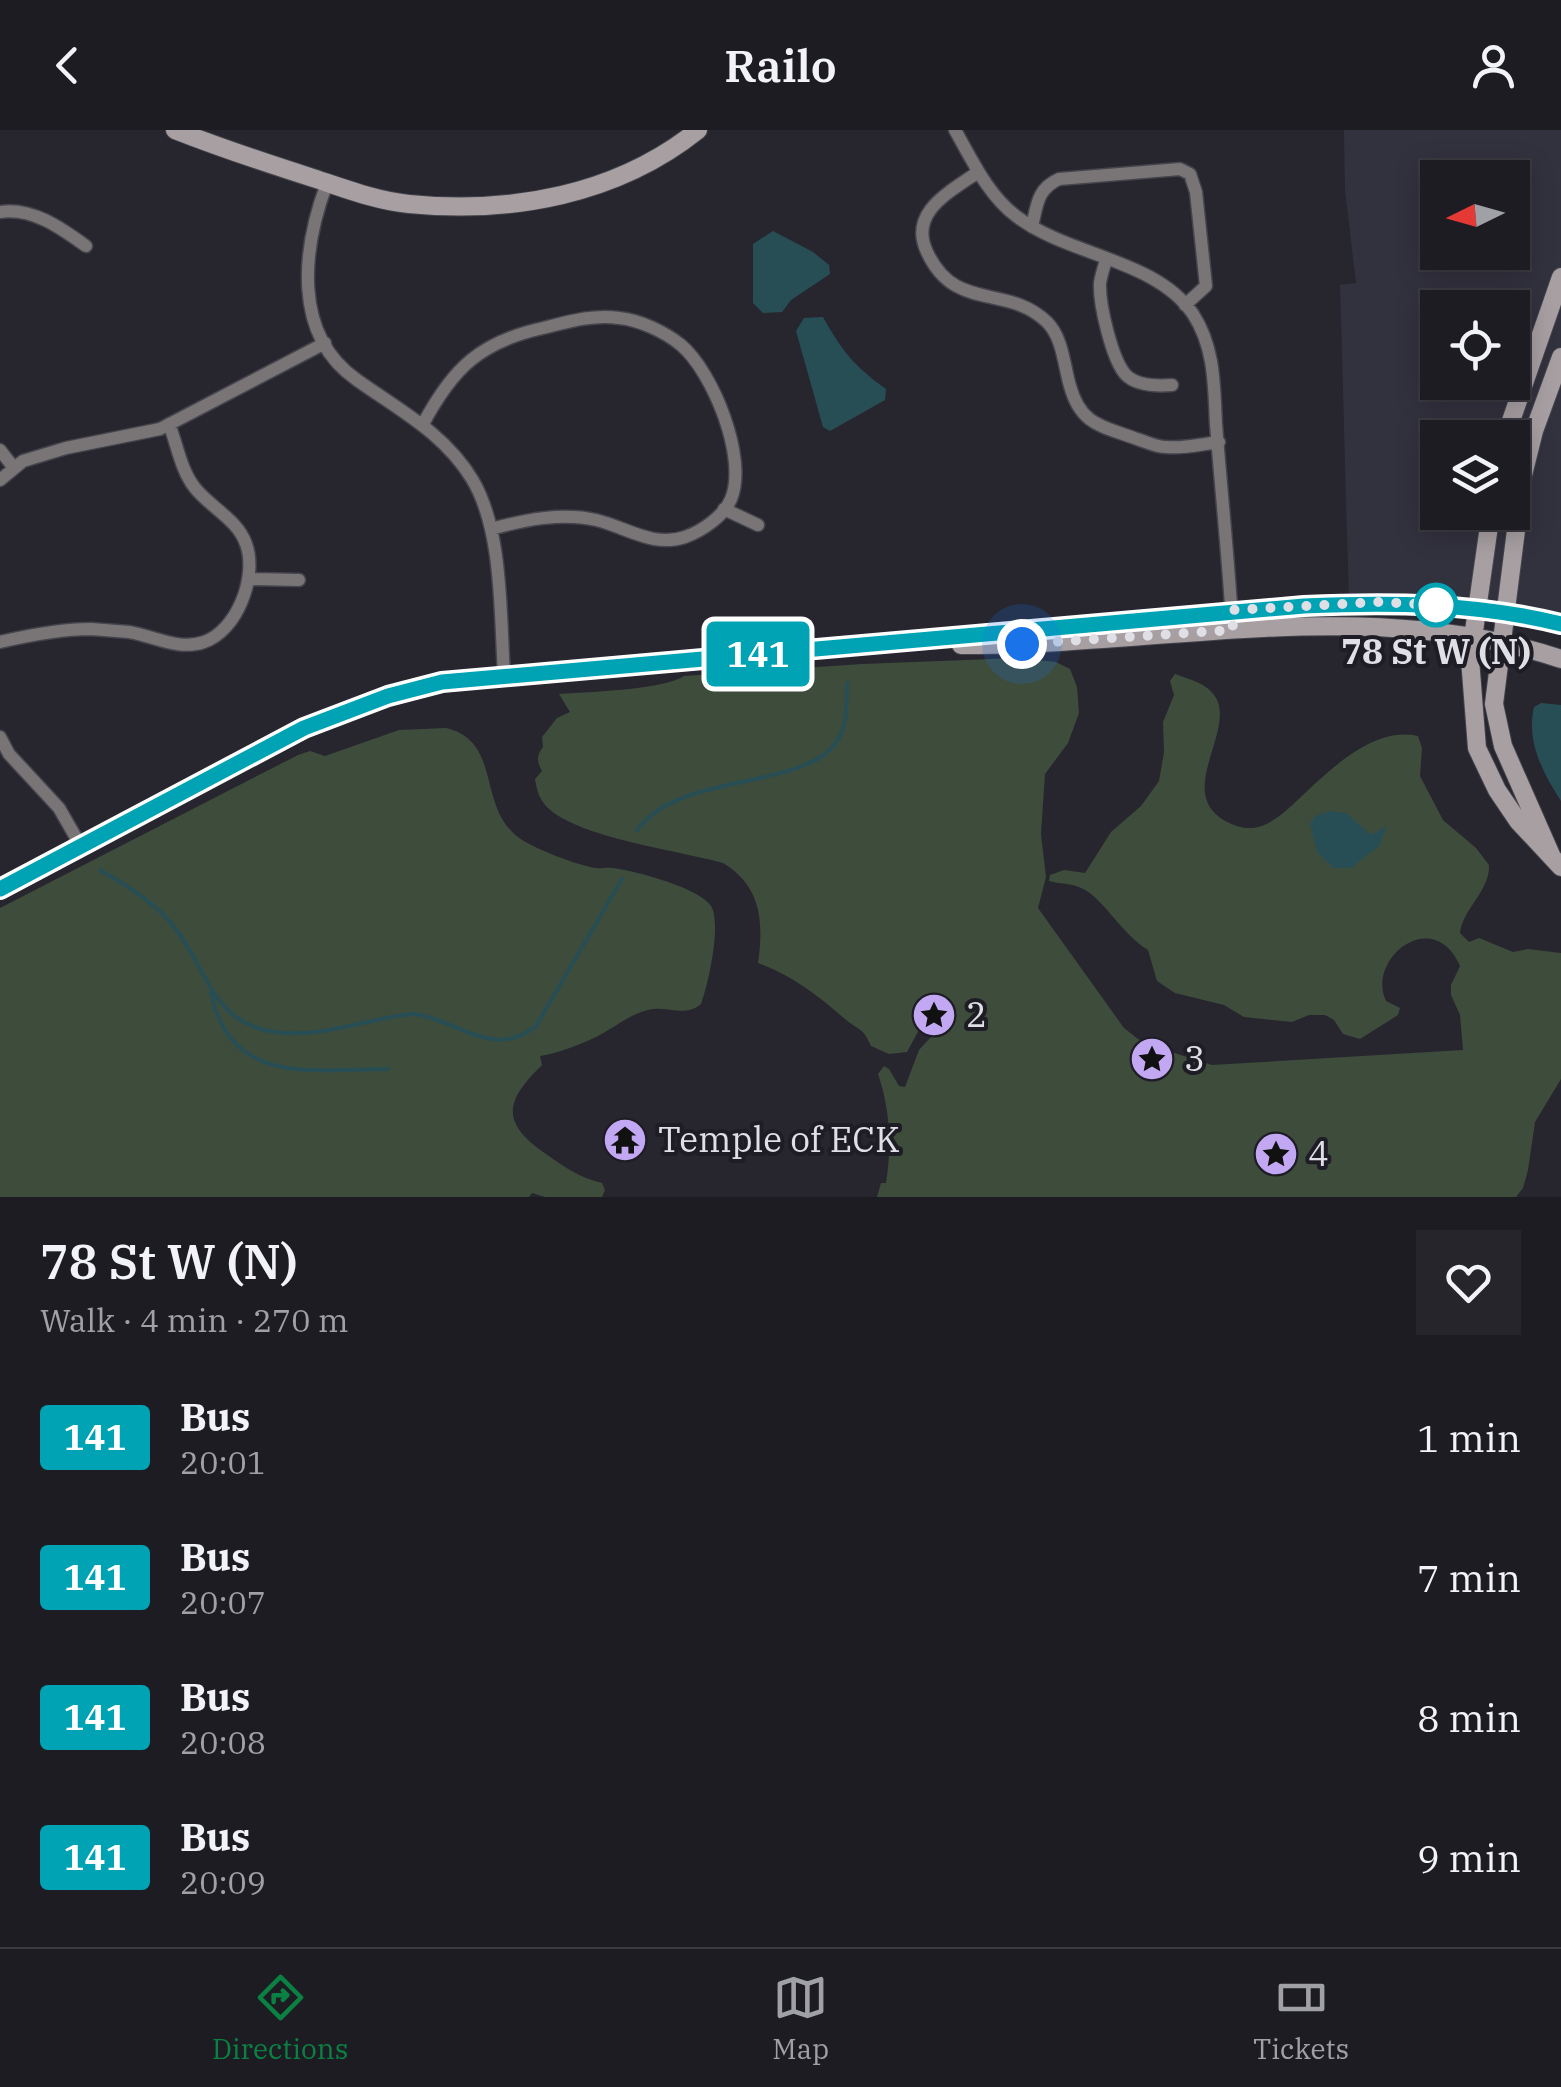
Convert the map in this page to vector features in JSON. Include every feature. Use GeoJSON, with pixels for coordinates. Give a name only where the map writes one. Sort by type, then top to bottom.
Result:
{"type":"FeatureCollection","features":[{"type":"Feature","properties":{"kind":"main road"},"geometry":{"type":"LineString","coordinates":[[175,130],[327,183],[406,204],[483,207],[565,196],[611,182],[666,156],[698,130]]}},
{"type":"Feature","properties":{"kind":"main road"},"geometry":{"type":"LineString","coordinates":[[1511,420],[1561,277]]}},
{"type":"Feature","properties":{"kind":"main road"},"geometry":{"type":"LineString","coordinates":[[1556,861],[1503,746],[1494,704],[1499,640],[1523,475],[1534,430],[1561,357]]}},
{"type":"Feature","properties":{"kind":"main road"},"geometry":{"type":"LineString","coordinates":[[1489,530],[1470,659],[1477,748],[1497,790],[1518,821],[1556,861]]}},
{"type":"Feature","properties":{"kind":"main road"},"geometry":{"type":"LineString","coordinates":[[0,889],[304,728],[417,687],[504,674],[886,644],[1232,610],[1379,602],[1478,608],[1561,624]]}},
{"type":"Feature","properties":{"kind":"main road"},"geometry":{"type":"LineString","coordinates":[[886,644],[1050,644],[1233,630],[1357,626],[1499,640],[1561,659]]}},
{"type":"Feature","properties":{"kind":"street"},"geometry":{"type":"LineString","coordinates":[[956,130],[978,172],[1014,215],[1032,227],[1172,290],[1200,326],[1215,374],[1233,630]]}},
{"type":"Feature","properties":{"kind":"street"},"geometry":{"type":"LineString","coordinates":[[1032,227],[1040,193],[1058,180],[1180,169],[1190,174],[1196,192],[1206,286],[1185,305]]}},
{"type":"Feature","properties":{"kind":"street"},"geometry":{"type":"LineString","coordinates":[[978,172],[944,196],[926,216],[921,230],[923,244],[942,278],[953,287],[1015,303],[1046,322],[1056,337],[1080,412],[1093,423],[1162,447],[1219,442]]}},
{"type":"Feature","properties":{"kind":"street"},"geometry":{"type":"LineString","coordinates":[[327,183],[311,233],[307,287],[312,314],[325,343],[353,378],[423,424],[473,481],[491,529],[504,674]]}},
{"type":"Feature","properties":{"kind":"street"},"geometry":{"type":"LineString","coordinates":[[0,212],[38,216],[86,246]]}},
{"type":"Feature","properties":{"kind":"street"},"geometry":{"type":"LineString","coordinates":[[1106,260],[1100,284],[1117,360],[1128,377],[1143,383],[1172,385]]}},
{"type":"Feature","properties":{"kind":"street"},"geometry":{"type":"LineString","coordinates":[[423,424],[439,394],[464,362],[534,330],[583,318],[619,318],[654,328],[682,346],[705,372],[727,424],[733,460],[731,499],[703,529],[666,541],[595,520],[569,517],[524,520],[491,529]]}},
{"type":"Feature","properties":{"kind":"street"},"geometry":{"type":"LineString","coordinates":[[0,480],[23,461],[66,448],[129,438],[169,424],[325,343]]}},
{"type":"Feature","properties":{"kind":"street"},"geometry":{"type":"LineString","coordinates":[[0,642],[54,631],[90,629],[132,632],[181,645],[205,642],[223,630],[234,615],[248,578],[246,543],[195,488],[169,424]]}},
{"type":"Feature","properties":{"kind":"street"},"geometry":{"type":"LineString","coordinates":[[0,450],[14,468]]}},
{"type":"Feature","properties":{"kind":"street"},"geometry":{"type":"LineString","coordinates":[[724,508],[758,525]]}},
{"type":"Feature","properties":{"kind":"street"},"geometry":{"type":"LineString","coordinates":[[248,578],[299,580]]}},
{"type":"Feature","properties":{"kind":"street"},"geometry":{"type":"LineString","coordinates":[[0,737],[9,754],[59,808],[82,848]]}},
{"type":"Feature","properties":{"kind":"shaded area"},"geometry":{"type":"Polygon","coordinates":[[[1344,130],[1561,130],[1561,626],[1349,603],[1340,285],[1356,283],[1345,190],[1344,130]]]}},
{"type":"Feature","properties":{"kind":"shaded area"},"geometry":{"type":"Polygon","coordinates":[[[773,231],[813,252],[829,265],[830,274],[791,300],[782,312],[763,313],[753,303],[753,244],[773,231]]]}},
{"type":"Feature","properties":{"kind":"shaded area"},"geometry":{"type":"Polygon","coordinates":[[[823,317],[850,357],[886,389],[885,400],[830,431],[823,427],[796,331],[804,318],[823,317]]]}},
{"type":"Feature","properties":{"kind":"shaded area"},"geometry":{"type":"Polygon","coordinates":[[[1541,703],[1561,705],[1561,801],[1534,745],[1534,707],[1541,703]]]}},
{"type":"Feature","properties":{"kind":"shaded area"},"geometry":{"type":"Polygon","coordinates":[[[1331,811],[1346,813],[1371,835],[1386,826],[1380,845],[1351,868],[1333,868],[1317,852],[1310,824],[1315,816],[1331,811]]]}},
{"type":"Feature","properties":{"kind":"green space"},"geometry":{"type":"Polygon","coordinates":[[[1019,658],[1056,662],[1070,669],[1077,687],[1079,713],[1068,743],[1045,774],[1041,834],[1046,877],[1038,908],[1124,1028],[1138,1039],[1212,1065],[1463,1050],[1460,1015],[1451,995],[1460,966],[1448,948],[1434,940],[1419,939],[1405,945],[1385,969],[1382,985],[1386,1001],[1400,1008],[1398,1015],[1360,1039],[1343,1034],[1334,1020],[1325,1015],[1309,1015],[1292,1022],[1244,1017],[1224,1005],[1175,993],[1157,981],[1148,950],[1097,899],[1077,886],[1049,881],[1050,875],[1064,870],[1085,873],[1111,832],[1141,806],[1159,781],[1164,752],[1163,722],[1174,695],[1170,681],[1175,674],[1194,681],[1211,691],[1218,702],[1220,717],[1205,785],[1207,800],[1216,814],[1242,827],[1257,827],[1277,818],[1364,746],[1400,735],[1418,736],[1422,748],[1420,776],[1443,820],[1476,848],[1489,865],[1485,883],[1460,933],[1469,942],[1479,938],[1513,952],[1528,949],[1561,953],[1561,1079],[1535,1122],[1528,1170],[1516,1197],[877,1197],[881,1183],[886,1183],[889,1155],[887,1114],[878,1074],[884,1066],[899,1086],[905,1087],[919,1050],[941,1026],[945,1011],[934,1003],[923,1008],[920,1028],[907,1052],[889,1054],[871,1046],[863,1032],[814,994],[758,963],[757,906],[736,872],[723,863],[582,827],[548,808],[538,791],[535,779],[542,771],[538,759],[542,737],[557,718],[570,712],[559,694],[643,687],[684,676],[1019,658]]]}},
{"type":"Feature","properties":{"kind":"green space"},"geometry":{"type":"Polygon","coordinates":[[[446,728],[463,735],[475,746],[497,809],[518,837],[579,864],[635,872],[665,881],[704,899],[714,915],[713,955],[701,1004],[682,1011],[641,1012],[598,1036],[540,1056],[542,1065],[515,1101],[513,1112],[521,1132],[566,1168],[602,1183],[602,1197],[545,1197],[532,1193],[529,1197],[0,1197],[0,908],[298,755],[310,751],[325,756],[399,730],[446,728]]]}},
{"type":"Feature","properties":{"kind":"waterway"},"geometry":{"type":"LineString","coordinates":[[637,831],[655,812],[679,799],[795,769],[818,759],[835,744],[842,731],[847,683]]}},
{"type":"Feature","properties":{"kind":"waterway"},"geometry":{"type":"LineString","coordinates":[[100,870],[161,913],[178,932],[228,1011],[261,1029],[317,1032],[413,1014],[489,1039],[520,1036],[536,1026],[622,879]]}},
{"type":"Feature","properties":{"kind":"waterway"},"geometry":{"type":"LineString","coordinates":[[211,993],[221,1023],[236,1045],[256,1058],[304,1070],[388,1069]]}},
{"type":"Feature","properties":{"kind":"bus line","name":"141"},"geometry":{"type":"LineString","coordinates":[[0,889],[304,728],[362,704],[442,682],[1106,621],[1379,602],[1458,606],[1561,624]]}},
{"type":"Feature","properties":{"kind":"place","name":"78 St W (N)"},"geometry":{"type":"Point","coordinates":[1436,605]}},
{"type":"Feature","properties":{"kind":"place","name":"2"},"geometry":{"type":"Point","coordinates":[934,1015]}},
{"type":"Feature","properties":{"kind":"place","name":"3"},"geometry":{"type":"Point","coordinates":[1152,1059]}},
{"type":"Feature","properties":{"kind":"place","name":"Temple of ECK"},"geometry":{"type":"Point","coordinates":[625,1140]}},
{"type":"Feature","properties":{"kind":"place","name":"4"},"geometry":{"type":"Point","coordinates":[1276,1154]}},
{"type":"Feature","properties":{"kind":"route"},"geometry":{"type":"LineString","coordinates":[[1022,644],[1233,630],[1232,610],[1379,602],[1436,605]]}}]}
